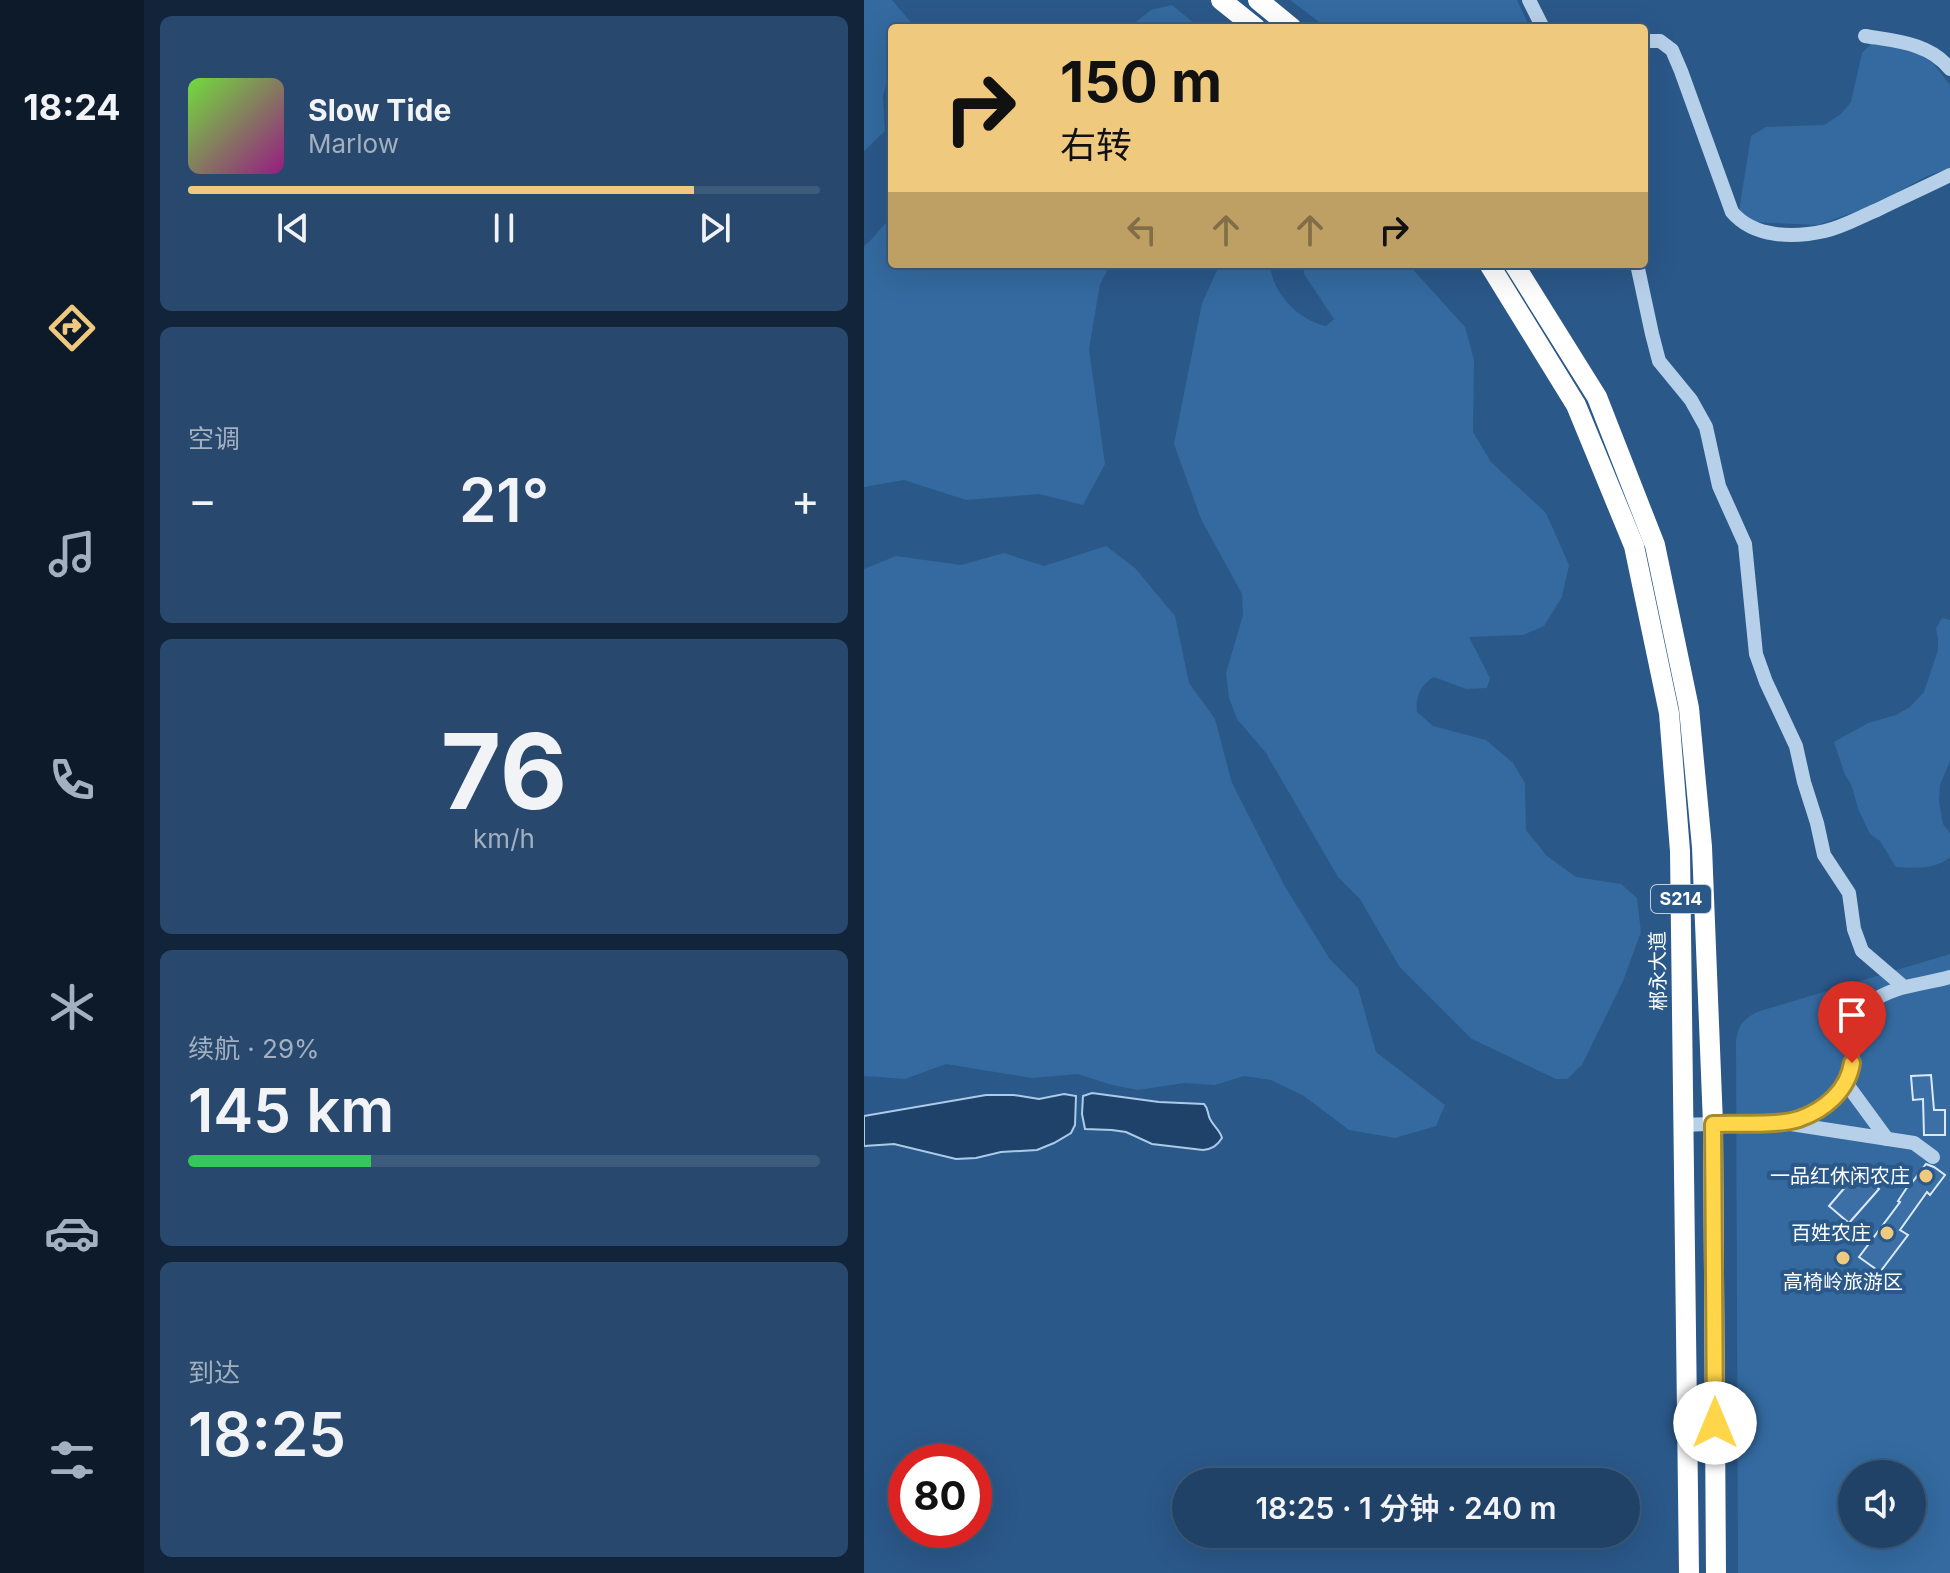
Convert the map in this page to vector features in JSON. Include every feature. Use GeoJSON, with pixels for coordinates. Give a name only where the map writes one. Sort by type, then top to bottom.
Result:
{"type":"FeatureCollection","features":[{"type":"Feature","properties":{"kind":"highway"},"geometry":{"type":"LineString","coordinates":[[1221,0],[1251,24]]}},
{"type":"Feature","properties":{"kind":"highway"},"geometry":{"type":"LineString","coordinates":[[1258,0],[1287,24]]}},
{"type":"Feature","properties":{"kind":"highway","name":"郴永大道"},"geometry":{"type":"LineString","coordinates":[[1491,268],[1576,405],[1634,546],[1669,713],[1680,851],[1689,1573]]}},
{"type":"Feature","properties":{"kind":"highway","name":"S214"},"geometry":{"type":"LineString","coordinates":[[1516,268],[1597,397],[1655,545],[1689,708],[1702,847],[1713,1124],[1716,1573]]}},
{"type":"Feature","properties":{"kind":"street"},"geometry":{"type":"LineString","coordinates":[[1529,0],[1541,24]]}},
{"type":"Feature","properties":{"kind":"street"},"geometry":{"type":"LineString","coordinates":[[1865,36],[1913,43],[1943,60],[1950,69]]}},
{"type":"Feature","properties":{"kind":"street"},"geometry":{"type":"LineString","coordinates":[[1648,41],[1660,41],[1672,50],[1732,212],[1748,227],[1769,233],[1826,231],[1950,175]]}},
{"type":"Feature","properties":{"kind":"street"},"geometry":{"type":"LineString","coordinates":[[1638,268],[1659,361],[1691,400],[1706,427],[1719,486],[1745,544],[1756,654],[1796,746],[1824,855],[1849,893],[1854,929],[1862,951],[1904,987]]}},
{"type":"Feature","properties":{"kind":"street"},"geometry":{"type":"LineString","coordinates":[[1685,1125],[1778,1122],[1798,1119],[1816,1111],[1832,1100],[1846,1083],[1850,1075],[1856,1020],[1870,1003],[1904,987],[1950,977]]}},
{"type":"Feature","properties":{"kind":"street"},"geometry":{"type":"LineString","coordinates":[[1846,1083],[1887,1139]]}},
{"type":"Feature","properties":{"kind":"street"},"geometry":{"type":"LineString","coordinates":[[1778,1122],[1914,1143],[1933,1157]]}},
{"type":"Feature","properties":{"kind":"shaded area"},"geometry":{"type":"Polygon","coordinates":[[[864,0],[892,0],[912,24],[888,24],[888,77],[883,96],[885,131],[864,151],[864,0]]]}},
{"type":"Feature","properties":{"kind":"shaded area"},"geometry":{"type":"Polygon","coordinates":[[[1290,0],[1517,0],[1528,24],[1322,24],[1290,0]]]}},
{"type":"Feature","properties":{"kind":"shaded area"},"geometry":{"type":"Polygon","coordinates":[[[1172,5],[1195,24],[1133,24],[1151,10],[1172,5]]]}},
{"type":"Feature","properties":{"kind":"shaded area"},"geometry":{"type":"Polygon","coordinates":[[[1871,44],[1906,46],[1932,62],[1950,85],[1950,168],[1857,211],[1818,225],[1752,222],[1739,211],[1751,136],[1766,127],[1824,125],[1841,114],[1851,102],[1862,53],[1871,44]]]}},
{"type":"Feature","properties":{"kind":"shaded area"},"geometry":{"type":"Polygon","coordinates":[[[888,221],[888,268],[1109,268],[1100,284],[1089,349],[1105,464],[1083,505],[1039,494],[966,500],[904,480],[864,487],[864,246],[888,221]]]}},
{"type":"Feature","properties":{"kind":"shaded area"},"geometry":{"type":"Polygon","coordinates":[[[1218,268],[1271,268],[1276,285],[1288,304],[1306,318],[1326,326],[1334,319],[1304,274],[1303,268],[1412,268],[1465,327],[1474,360],[1473,432],[1491,462],[1546,513],[1569,565],[1562,597],[1544,626],[1523,635],[1469,637],[1490,678],[1487,688],[1466,689],[1434,677],[1422,687],[1417,712],[1433,726],[1486,740],[1513,763],[1525,783],[1526,830],[1547,856],[1576,877],[1621,884],[1637,898],[1641,932],[1623,981],[1582,1065],[1567,1079],[1556,1079],[1472,1039],[1399,966],[1360,899],[1338,877],[1266,753],[1237,719],[1229,698],[1226,673],[1243,615],[1242,594],[1201,519],[1174,444],[1202,303],[1218,268]]]}},
{"type":"Feature","properties":{"kind":"shaded area"},"geometry":{"type":"Polygon","coordinates":[[[1106,546],[1135,568],[1175,616],[1189,683],[1215,719],[1232,783],[1283,883],[1329,958],[1358,988],[1376,1052],[1445,1105],[1436,1126],[1395,1138],[1349,1130],[1304,1096],[1271,1080],[1244,1076],[1215,1085],[1184,1083],[1138,1090],[1078,1074],[1032,1078],[946,1064],[905,1079],[864,1076],[864,569],[896,556],[961,565],[1004,553],[1044,566],[1106,546]]]}},
{"type":"Feature","properties":{"kind":"shaded area"},"geometry":{"type":"Polygon","coordinates":[[[1942,618],[1950,620],[1950,761],[1940,785],[1939,802],[1943,824],[1950,833],[1950,857],[1931,866],[1896,867],[1880,841],[1870,834],[1834,742],[1868,723],[1896,715],[1910,707],[1924,692],[1938,650],[1936,628],[1942,618]]]}},
{"type":"Feature","properties":{"kind":"shaded area","name":"高椅岭旅游区"},"geometry":{"type":"Polygon","coordinates":[[[1950,954],[1950,1573],[1738,1573],[1736,1042],[1742,1024],[1757,1012],[1950,954]]]}},
{"type":"Feature","properties":{"kind":"shaded area"},"geometry":{"type":"Polygon","coordinates":[[[1092,1093],[1159,1102],[1204,1104],[1222,1138],[1214,1147],[1203,1150],[1152,1144],[1126,1132],[1085,1129],[1083,1096],[1092,1093]]]}},
{"type":"Feature","properties":{"kind":"shaded area"},"geometry":{"type":"Polygon","coordinates":[[[1064,1094],[1076,1096],[1075,1125],[1071,1133],[1037,1150],[956,1159],[894,1144],[864,1146],[864,1116],[986,1095],[1039,1099],[1064,1094]]]}},
{"type":"Feature","properties":{"kind":"building"},"geometry":{"type":"Polygon","coordinates":[[[1931,1075],[1934,1110],[1945,1110],[1945,1135],[1924,1135],[1923,1099],[1913,1100],[1911,1076],[1931,1075]]]}},
{"type":"Feature","properties":{"kind":"building"},"geometry":{"type":"Polygon","coordinates":[[[1926,1164],[1945,1175],[1930,1195],[1927,1192],[1900,1230],[1908,1235],[1880,1272],[1859,1257],[1926,1164]]]}},
{"type":"Feature","properties":{"kind":"building"},"geometry":{"type":"Polygon","coordinates":[[[1859,1171],[1879,1189],[1849,1223],[1829,1206],[1859,1171]]]}},
{"type":"Feature","properties":{"kind":"place","name":"一品红休闲农庄"},"geometry":{"type":"Point","coordinates":[1926,1176]}},
{"type":"Feature","properties":{"kind":"place","name":"百姓农庄"},"geometry":{"type":"Point","coordinates":[1887,1233]}},
{"type":"Feature","properties":{"kind":"place","name":"高椅岭旅游区"},"geometry":{"type":"Point","coordinates":[1843,1258]}},
{"type":"Feature","properties":{"kind":"route"},"geometry":{"type":"LineString","coordinates":[[1715,1423],[1713,1124],[1798,1119],[1832,1100],[1846,1083],[1852,1063]]}}]}
